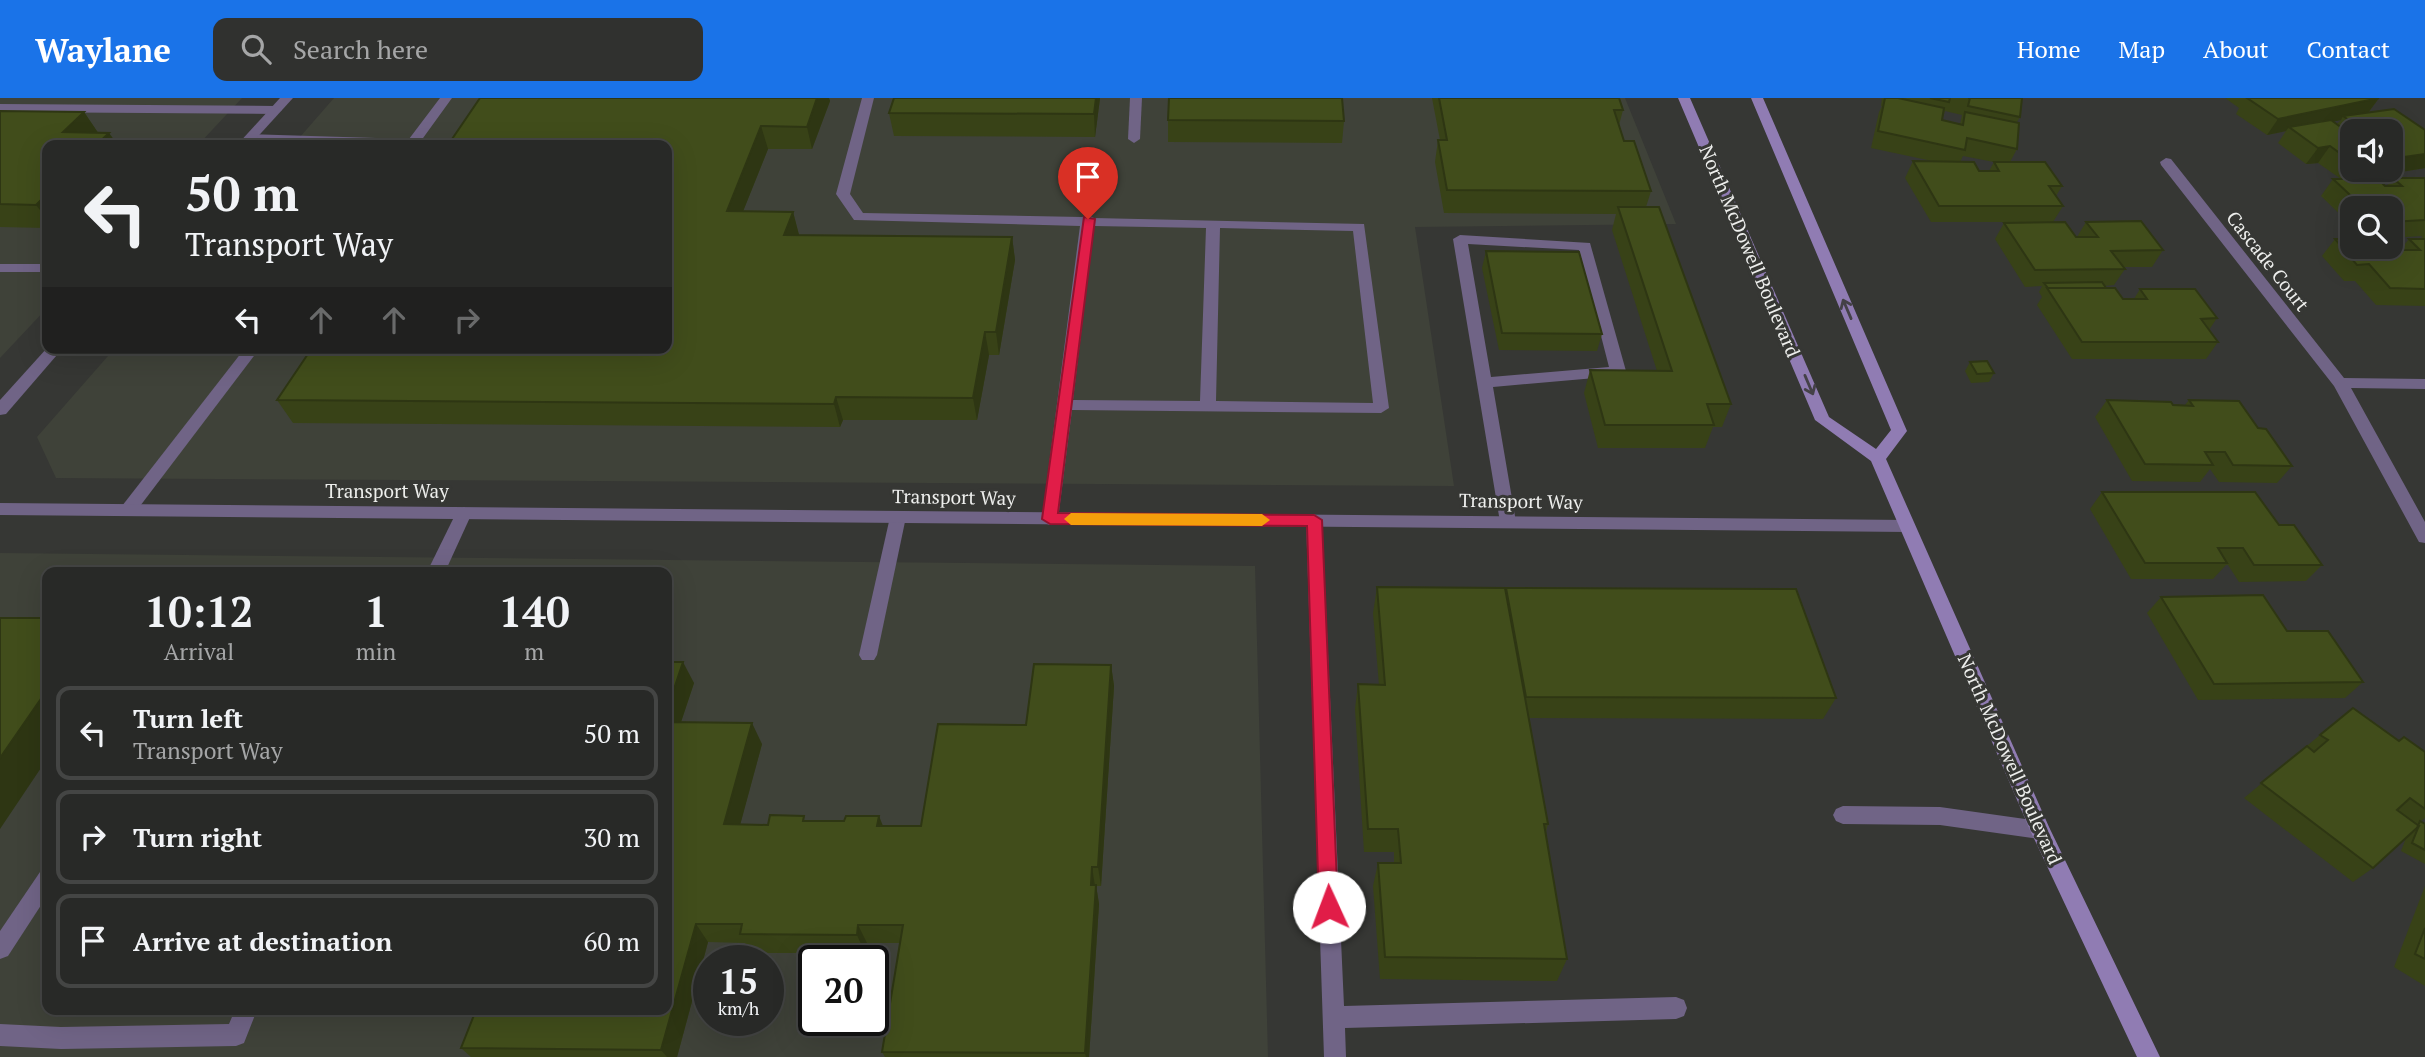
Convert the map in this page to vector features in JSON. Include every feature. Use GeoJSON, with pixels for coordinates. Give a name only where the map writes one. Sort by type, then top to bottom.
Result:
{"type":"FeatureCollection","features":[{"type":"Feature","properties":{"kind":"main road","name":"North McDowell Boulevard"},"geometry":{"type":"LineString","coordinates":[[1684,98],[1823,419],[1878,458],[2040,830],[2149,1057]]}},
{"type":"Feature","properties":{"kind":"main road"},"geometry":{"type":"LineString","coordinates":[[1757,98],[1899,431],[1878,458]]}},
{"type":"Feature","properties":{"kind":"street"},"geometry":{"type":"LineString","coordinates":[[248,140],[287,98]]}},
{"type":"Feature","properties":{"kind":"street"},"geometry":{"type":"LineString","coordinates":[[415,140],[446,98]]}},
{"type":"Feature","properties":{"kind":"street"},"geometry":{"type":"LineString","coordinates":[[869,98],[844,194],[859,217],[1088,219],[1359,227],[1381,408],[1065,405]]}},
{"type":"Feature","properties":{"kind":"street"},"geometry":{"type":"LineString","coordinates":[[1133,139],[1136,98]]}},
{"type":"Feature","properties":{"kind":"street"},"geometry":{"type":"LineString","coordinates":[[0,108],[276,110]]}},
{"type":"Feature","properties":{"kind":"street","name":"Cascade Court"},"geometry":{"type":"LineString","coordinates":[[2166,162],[2340,383],[2425,537]]}},
{"type":"Feature","properties":{"kind":"street"},"geometry":{"type":"LineString","coordinates":[[1050,519],[1088,219]]}},
{"type":"Feature","properties":{"kind":"street"},"geometry":{"type":"LineString","coordinates":[[1208,406],[1213,223]]}},
{"type":"Feature","properties":{"kind":"street"},"geometry":{"type":"LineString","coordinates":[[1485,383],[1618,371],[1586,246],[1460,240],[1508,522]]}},
{"type":"Feature","properties":{"kind":"street"},"geometry":{"type":"LineString","coordinates":[[0,268],[42,268]]}},
{"type":"Feature","properties":{"kind":"street"},"geometry":{"type":"LineString","coordinates":[[0,410],[51,354]]}},
{"type":"Feature","properties":{"kind":"street"},"geometry":{"type":"LineString","coordinates":[[128,510],[248,354]]}},
{"type":"Feature","properties":{"kind":"street"},"geometry":{"type":"LineString","coordinates":[[2340,383],[2425,384]]}},
{"type":"Feature","properties":{"kind":"street","name":"Transport Way"},"geometry":{"type":"LineString","coordinates":[[0,509],[1908,527]]}},
{"type":"Feature","properties":{"kind":"street"},"geometry":{"type":"LineString","coordinates":[[438,567],[464,513]]}},
{"type":"Feature","properties":{"kind":"street"},"geometry":{"type":"LineString","coordinates":[[868,655],[898,517]]}},
{"type":"Feature","properties":{"kind":"street"},"geometry":{"type":"LineString","coordinates":[[1314,520],[1335,1057]]}},
{"type":"Feature","properties":{"kind":"street"},"geometry":{"type":"LineString","coordinates":[[1843,815],[1940,816],[2040,830]]}},
{"type":"Feature","properties":{"kind":"street"},"geometry":{"type":"LineString","coordinates":[[0,949],[42,886]]}},
{"type":"Feature","properties":{"kind":"street"},"geometry":{"type":"LineString","coordinates":[[1333,1017],[1675,1008]]}},
{"type":"Feature","properties":{"kind":"street"},"geometry":{"type":"LineString","coordinates":[[0,1035],[61,1038],[236,1035],[244,1015]]}},
{"type":"Feature","properties":{"kind":"shaded area"},"geometry":{"type":"Polygon","coordinates":[[[0,98],[242,98],[203,140],[42,140],[42,313],[0,358],[0,98]]]}},
{"type":"Feature","properties":{"kind":"shaded area"},"geometry":{"type":"Polygon","coordinates":[[[334,98],[1625,98],[1676,224],[1415,227],[1454,486],[56,478],[37,437],[110,354],[672,354],[672,140],[297,140],[334,98]]]}},
{"type":"Feature","properties":{"kind":"shaded area"},"geometry":{"type":"Polygon","coordinates":[[[0,553],[1255,566],[1268,1057],[0,1057],[0,553]]]}},
{"type":"Feature","properties":{"kind":"building"},"geometry":{"type":"Polygon","coordinates":[[[480,98],[817,98],[807,127],[761,126],[727,211],[793,212],[784,235],[1012,237],[996,332],[985,332],[973,398],[836,397],[834,404],[277,400],[308,354],[672,354],[672,140],[451,140],[480,98]]]}},
{"type":"Feature","properties":{"kind":"building"},"geometry":{"type":"Polygon","coordinates":[[[894,98],[1096,98],[1094,114],[889,113],[894,98]]]}},
{"type":"Feature","properties":{"kind":"building"},"geometry":{"type":"Polygon","coordinates":[[[1169,98],[1342,98],[1344,121],[1168,120],[1169,98]]]}},
{"type":"Feature","properties":{"kind":"building"},"geometry":{"type":"Polygon","coordinates":[[[1439,98],[1619,98],[1623,110],[1614,110],[1624,141],[1634,141],[1651,191],[1447,190],[1438,140],[1447,140],[1439,98]]]}},
{"type":"Feature","properties":{"kind":"building"},"geometry":{"type":"Polygon","coordinates":[[[1885,98],[1898,98],[1944,108],[1942,120],[1963,125],[1965,112],[2019,123],[2017,149],[1967,138],[1965,150],[1878,131],[1885,98]]]}},
{"type":"Feature","properties":{"kind":"building"},"geometry":{"type":"Polygon","coordinates":[[[1930,98],[1950,98],[1949,102],[1930,98]]]}},
{"type":"Feature","properties":{"kind":"building"},"geometry":{"type":"Polygon","coordinates":[[[1970,98],[2022,98],[2020,117],[1968,106],[1970,98]]]}},
{"type":"Feature","properties":{"kind":"building"},"geometry":{"type":"Polygon","coordinates":[[[2247,98],[2379,98],[2278,119],[2247,98]]]}},
{"type":"Feature","properties":{"kind":"building"},"geometry":{"type":"Polygon","coordinates":[[[2394,109],[2425,130],[2425,154],[2403,157],[2403,119],[2347,119],[2343,116],[2394,109]]]}},
{"type":"Feature","properties":{"kind":"building"},"geometry":{"type":"Polygon","coordinates":[[[0,111],[84,112],[63,132],[109,133],[101,140],[42,140],[42,199],[36,205],[0,204],[0,111]]]}},
{"type":"Feature","properties":{"kind":"building"},"geometry":{"type":"Polygon","coordinates":[[[2331,120],[2340,127],[2340,153],[2330,146],[2318,148],[2289,127],[2331,120]]]}},
{"type":"Feature","properties":{"kind":"building"},"geometry":{"type":"Polygon","coordinates":[[[1913,161],[1974,162],[1979,171],[1999,171],[1994,162],[2045,162],[2062,186],[2049,186],[2063,206],[1939,206],[1913,161]]]}},
{"type":"Feature","properties":{"kind":"building"},"geometry":{"type":"Polygon","coordinates":[[[2403,178],[2425,178],[2425,220],[2403,221],[2403,196],[2351,196],[2333,179],[2340,179],[2340,182],[2381,182],[2385,186],[2402,186],[2398,182],[2403,182],[2403,178]]]}},
{"type":"Feature","properties":{"kind":"building"},"geometry":{"type":"Polygon","coordinates":[[[1618,207],[1659,207],[1731,404],[1707,404],[1714,425],[1605,425],[1590,370],[1672,371],[1618,207]]]}},
{"type":"Feature","properties":{"kind":"building"},"geometry":{"type":"Polygon","coordinates":[[[2141,221],[2163,250],[2111,251],[2125,269],[2035,270],[2004,223],[2065,222],[2076,237],[2098,237],[2086,222],[2141,221]]]}},
{"type":"Feature","properties":{"kind":"building"},"geometry":{"type":"Polygon","coordinates":[[[2409,239],[2425,239],[2425,289],[2390,288],[2369,264],[2357,265],[2352,259],[2403,259],[2403,250],[2420,250],[2409,239]]]}},
{"type":"Feature","properties":{"kind":"building"},"geometry":{"type":"Polygon","coordinates":[[[1486,251],[1579,252],[1602,334],[1502,333],[1486,251]]]}},
{"type":"Feature","properties":{"kind":"building"},"geometry":{"type":"Polygon","coordinates":[[[2102,282],[2106,288],[2048,288],[2044,283],[2102,282]]]}},
{"type":"Feature","properties":{"kind":"building"},"geometry":{"type":"Polygon","coordinates":[[[2047,288],[2115,288],[2123,299],[2147,299],[2140,289],[2195,289],[2217,318],[2201,319],[2218,342],[2082,342],[2047,288]]]}},
{"type":"Feature","properties":{"kind":"building"},"geometry":{"type":"Polygon","coordinates":[[[1987,361],[1994,373],[1977,374],[1970,362],[1987,361]]]}},
{"type":"Feature","properties":{"kind":"building"},"geometry":{"type":"Polygon","coordinates":[[[2107,400],[2171,402],[2173,405],[2193,406],[2189,400],[2239,401],[2258,428],[2266,429],[2292,466],[2233,465],[2225,452],[2205,452],[2213,465],[2145,464],[2107,400]]]}},
{"type":"Feature","properties":{"kind":"building"},"geometry":{"type":"Polygon","coordinates":[[[2102,492],[2255,492],[2279,525],[2294,525],[2322,565],[2254,565],[2243,548],[2218,548],[2227,563],[2145,563],[2102,492]]]}},
{"type":"Feature","properties":{"kind":"building"},"geometry":{"type":"Polygon","coordinates":[[[1377,587],[1505,588],[1548,824],[1544,824],[1567,959],[1385,957],[1378,863],[1401,863],[1398,829],[1368,829],[1358,684],[1385,685],[1377,587]]]}},
{"type":"Feature","properties":{"kind":"building"},"geometry":{"type":"Polygon","coordinates":[[[1506,588],[1796,589],[1836,698],[1526,697],[1506,588]]]}},
{"type":"Feature","properties":{"kind":"building"},"geometry":{"type":"Polygon","coordinates":[[[2263,595],[2287,631],[2328,631],[2363,682],[2214,684],[2161,597],[2263,595]]]}},
{"type":"Feature","properties":{"kind":"building"},"geometry":{"type":"Polygon","coordinates":[[[0,618],[42,618],[42,697],[0,758],[0,618]]]}},
{"type":"Feature","properties":{"kind":"building"},"geometry":{"type":"Polygon","coordinates":[[[672,662],[683,662],[672,695],[672,662]]]}},
{"type":"Feature","properties":{"kind":"building"},"geometry":{"type":"Polygon","coordinates":[[[1034,664],[1111,665],[1098,867],[1092,867],[1091,885],[1096,885],[1085,1053],[882,1052],[885,1036],[889,1036],[889,1010],[903,925],[858,925],[857,935],[740,934],[742,924],[696,924],[672,1010],[672,722],[752,723],[724,824],[768,825],[770,815],[804,816],[803,821],[844,821],[846,816],[879,816],[877,826],[921,826],[938,724],[1026,725],[1034,664]]]}},
{"type":"Feature","properties":{"kind":"building"},"geometry":{"type":"Polygon","coordinates":[[[2353,708],[2399,741],[2404,737],[2425,752],[2425,809],[2410,798],[2397,810],[2419,826],[2373,868],[2261,783],[2307,746],[2314,752],[2328,740],[2320,735],[2353,708]]]}},
{"type":"Feature","properties":{"kind":"building"},"geometry":{"type":"Polygon","coordinates":[[[2420,821],[2425,824],[2425,850],[2412,843],[2420,821]]]}},
{"type":"Feature","properties":{"kind":"building"},"geometry":{"type":"Polygon","coordinates":[[[2425,928],[2425,959],[2415,954],[2425,928]]]}},
{"type":"Feature","properties":{"kind":"building"},"geometry":{"type":"Polygon","coordinates":[[[474,1015],[671,1015],[661,1050],[461,1048],[474,1015]]]}},
{"type":"Feature","properties":{"kind":"slow traffic"},"geometry":{"type":"LineString","coordinates":[[1071,519],[1262,520]]}},
{"type":"Feature","properties":{"kind":"route"},"geometry":{"type":"LineString","coordinates":[[1088,219],[1050,519],[1314,520],[1329,907]]}}]}
